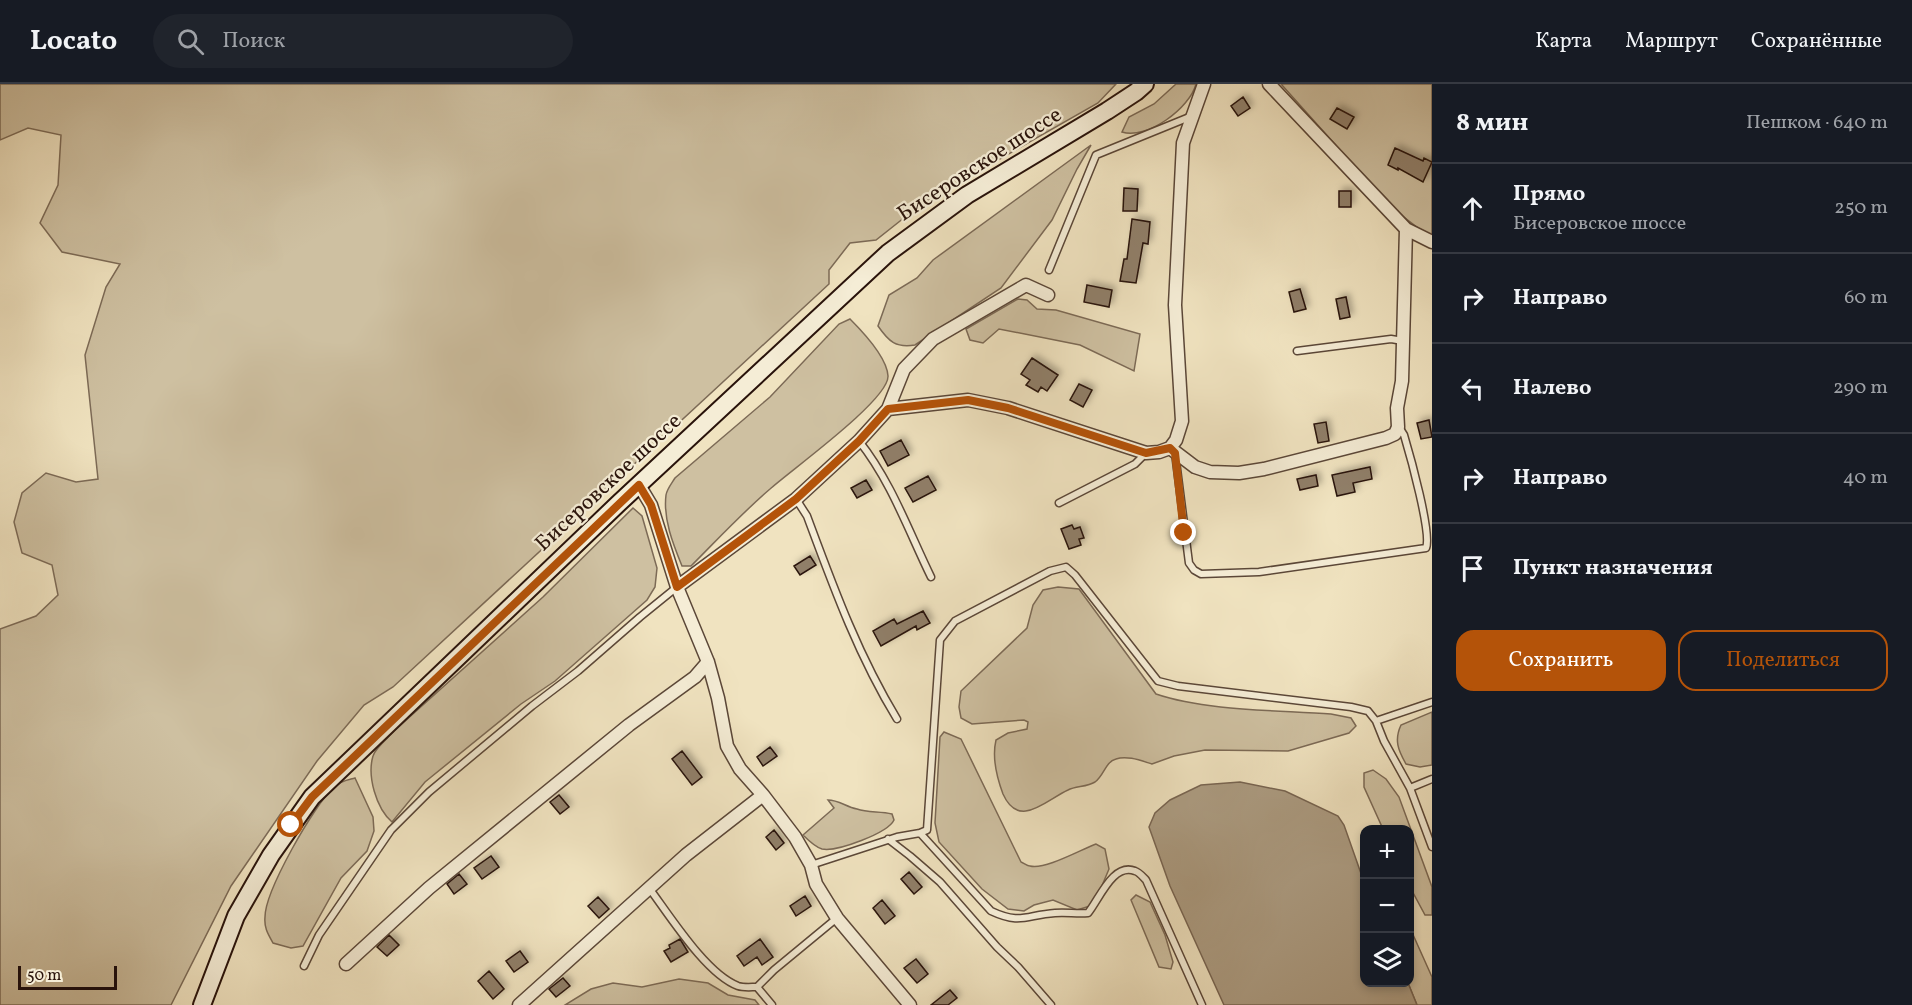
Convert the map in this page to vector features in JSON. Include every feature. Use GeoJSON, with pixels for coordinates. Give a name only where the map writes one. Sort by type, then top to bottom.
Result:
{"type":"FeatureCollection","features":[{"type":"Feature","properties":{"kind":"main road","name":"Бисеровское шоссе"},"geometry":{"type":"LineString","coordinates":[[202,1005],[236,916],[271,855],[312,797],[639,485],[888,253],[967,195],[1107,111],[1137,92],[1145,84]]}},
{"type":"Feature","properties":{"kind":"street"},"geometry":{"type":"LineString","coordinates":[[1172,450],[1182,421],[1175,305],[1183,143],[1204,84]]}},
{"type":"Feature","properties":{"kind":"street"},"geometry":{"type":"LineString","coordinates":[[1269,84],[1406,229],[1432,242]]}},
{"type":"Feature","properties":{"kind":"street"},"geometry":{"type":"LineString","coordinates":[[888,409],[968,400],[1008,408],[1146,453],[1172,450],[1195,467],[1210,472],[1239,473],[1264,469],[1386,438],[1395,434],[1398,427],[1397,408],[1402,381],[1406,229]]}},
{"type":"Feature","properties":{"kind":"street"},"geometry":{"type":"LineString","coordinates":[[677,587],[796,499],[859,441],[888,409],[904,369],[933,339],[1026,285],[1048,295]]}},
{"type":"Feature","properties":{"kind":"street"},"geometry":{"type":"LineString","coordinates":[[639,485],[651,505],[677,587],[708,662],[718,698],[727,746],[740,770],[763,795],[795,837],[812,865],[816,884],[837,918],[910,1005]]}},
{"type":"Feature","properties":{"kind":"street"},"geometry":{"type":"LineString","coordinates":[[346,964],[429,888],[629,725],[695,677],[708,662]]}},
{"type":"Feature","properties":{"kind":"street"},"geometry":{"type":"LineString","coordinates":[[519,1005],[649,888],[763,795]]}},
{"type":"Feature","properties":{"kind":"lane"},"geometry":{"type":"LineString","coordinates":[[1049,270],[1096,156],[1193,116]]}},
{"type":"Feature","properties":{"kind":"lane"},"geometry":{"type":"LineString","coordinates":[[1297,351],[1391,339],[1403,341]]}},
{"type":"Feature","properties":{"kind":"lane"},"geometry":{"type":"LineString","coordinates":[[1172,450],[1184,533],[1190,563],[1194,570],[1201,574],[1259,572],[1426,548],[1429,537],[1421,498],[1404,435],[1398,427]]}},
{"type":"Feature","properties":{"kind":"lane"},"geometry":{"type":"LineString","coordinates":[[859,441],[870,455],[888,487],[931,577]]}},
{"type":"Feature","properties":{"kind":"lane"},"geometry":{"type":"LineString","coordinates":[[1059,503],[1135,464],[1146,453]]}},
{"type":"Feature","properties":{"kind":"lane"},"geometry":{"type":"LineString","coordinates":[[796,499],[807,516],[854,638],[876,685],[897,719]]}},
{"type":"Feature","properties":{"kind":"lane"},"geometry":{"type":"LineString","coordinates":[[812,865],[888,839],[927,830],[940,640],[955,621],[1050,571],[1066,567],[1075,574],[1158,681],[1178,686],[1368,711],[1376,721],[1384,741],[1410,788],[1432,847]]}},
{"type":"Feature","properties":{"kind":"lane"},"geometry":{"type":"LineString","coordinates":[[304,966],[319,935],[350,886],[391,830],[429,792],[677,587]]}},
{"type":"Feature","properties":{"kind":"lane"},"geometry":{"type":"LineString","coordinates":[[1376,721],[1432,702]]}},
{"type":"Feature","properties":{"kind":"lane"},"geometry":{"type":"LineString","coordinates":[[1410,788],[1432,779]]}},
{"type":"Feature","properties":{"kind":"lane"},"geometry":{"type":"LineString","coordinates":[[920,833],[991,911],[1006,918],[1030,919],[1056,913],[1088,913],[1111,877],[1122,870],[1135,871],[1146,880],[1202,1005]]}},
{"type":"Feature","properties":{"kind":"lane"},"geometry":{"type":"LineString","coordinates":[[888,839],[940,882],[1051,1005]]}},
{"type":"Feature","properties":{"kind":"lane"},"geometry":{"type":"LineString","coordinates":[[649,888],[701,957],[726,980],[741,987],[757,987],[837,918]]}},
{"type":"Feature","properties":{"kind":"lane"},"geometry":{"type":"LineString","coordinates":[[757,987],[772,1005]]}},
{"type":"Feature","properties":{"kind":"shaded area"},"geometry":{"type":"Polygon","coordinates":[[[0,84],[1116,84],[1098,103],[924,202],[876,240],[850,243],[829,270],[829,284],[393,687],[364,705],[317,761],[231,886],[171,1005],[0,1005],[0,629],[36,616],[58,595],[52,565],[22,553],[14,522],[22,493],[46,473],[76,482],[98,479],[85,355],[106,287],[120,264],[62,252],[40,223],[58,185],[61,135],[28,128],[0,140],[0,84]]]}},
{"type":"Feature","properties":{"kind":"shaded area"},"geometry":{"type":"Polygon","coordinates":[[[1176,84],[1196,84],[1177,112],[1155,127],[1132,133],[1122,132],[1129,117],[1154,104],[1176,84]]]}},
{"type":"Feature","properties":{"kind":"shaded area"},"geometry":{"type":"Polygon","coordinates":[[[1281,84],[1432,84],[1432,236],[1426,234],[1392,208],[1281,84]]]}},
{"type":"Feature","properties":{"kind":"shaded area"},"geometry":{"type":"Polygon","coordinates":[[[1091,145],[1052,220],[1001,288],[915,345],[898,345],[886,336],[878,326],[889,295],[917,278],[933,260],[1091,145]]]}},
{"type":"Feature","properties":{"kind":"shaded area"},"geometry":{"type":"Polygon","coordinates":[[[1018,299],[1027,300],[1037,309],[1056,310],[1140,334],[1134,371],[1080,345],[999,329],[983,343],[970,340],[966,329],[1018,299]]]}},
{"type":"Feature","properties":{"kind":"shaded area"},"geometry":{"type":"Polygon","coordinates":[[[850,319],[873,345],[887,369],[888,376],[884,387],[857,417],[760,498],[691,566],[682,566],[667,522],[665,504],[668,488],[675,478],[770,397],[839,324],[850,319]]]}},
{"type":"Feature","properties":{"kind":"shaded area"},"geometry":{"type":"Polygon","coordinates":[[[633,508],[642,516],[657,568],[655,587],[647,600],[555,681],[521,704],[425,782],[392,822],[381,809],[372,782],[371,764],[376,750],[394,731],[543,597],[633,508]]]}},
{"type":"Feature","properties":{"kind":"shaded area"},"geometry":{"type":"Polygon","coordinates":[[[1058,587],[1079,589],[1156,694],[1176,700],[1219,707],[1331,714],[1351,718],[1356,726],[1349,733],[1288,751],[1205,750],[1174,756],[1152,764],[1130,758],[1120,758],[1109,763],[1092,784],[1068,790],[1033,809],[1017,810],[1009,805],[1003,794],[996,767],[995,747],[996,740],[1008,733],[1027,729],[1028,722],[1024,720],[972,724],[961,718],[959,707],[961,691],[1027,628],[1033,605],[1043,590],[1058,587]]]}},
{"type":"Feature","properties":{"kind":"shaded area"},"geometry":{"type":"Polygon","coordinates":[[[1432,712],[1432,765],[1420,767],[1406,764],[1398,745],[1401,725],[1432,712]]]}},
{"type":"Feature","properties":{"kind":"shaded area"},"geometry":{"type":"Polygon","coordinates":[[[944,732],[961,739],[1021,862],[1029,866],[1044,865],[1096,844],[1105,849],[1109,869],[1090,906],[1077,910],[1053,900],[1034,905],[1024,911],[1008,909],[982,889],[939,842],[935,823],[940,737],[944,732]]]}},
{"type":"Feature","properties":{"kind":"shaded area"},"geometry":{"type":"Polygon","coordinates":[[[1373,770],[1386,779],[1399,797],[1409,825],[1381,825],[1364,787],[1364,773],[1373,770]]]}},
{"type":"Feature","properties":{"kind":"shaded area"},"geometry":{"type":"Polygon","coordinates":[[[355,778],[373,817],[374,831],[367,851],[341,878],[303,946],[291,948],[273,943],[266,928],[265,917],[273,888],[282,869],[303,829],[325,797],[339,783],[355,778]]]}},
{"type":"Feature","properties":{"kind":"shaded area"},"geometry":{"type":"Polygon","coordinates":[[[1240,782],[1285,791],[1338,816],[1344,825],[1360,871],[1360,987],[1410,987],[1417,1005],[1224,1005],[1170,886],[1149,827],[1155,813],[1170,800],[1201,785],[1240,782]]]}},
{"type":"Feature","properties":{"kind":"shaded area"},"geometry":{"type":"Polygon","coordinates":[[[828,800],[861,810],[892,814],[894,820],[873,836],[839,848],[822,849],[803,835],[834,808],[828,800]]]}},
{"type":"Feature","properties":{"kind":"shaded area"},"geometry":{"type":"Polygon","coordinates":[[[1414,838],[1432,887],[1432,915],[1425,915],[1414,894],[1414,838]]]}},
{"type":"Feature","properties":{"kind":"shaded area"},"geometry":{"type":"Polygon","coordinates":[[[1136,895],[1150,902],[1165,935],[1173,962],[1171,969],[1159,967],[1131,900],[1136,895]]]}},
{"type":"Feature","properties":{"kind":"shaded area"},"geometry":{"type":"Polygon","coordinates":[[[1414,937],[1432,977],[1432,1005],[1417,1005],[1410,987],[1414,987],[1414,937]]]}},
{"type":"Feature","properties":{"kind":"shaded area"},"geometry":{"type":"Polygon","coordinates":[[[679,979],[708,983],[728,995],[755,1000],[759,1005],[565,1005],[591,989],[613,983],[642,987],[679,979]]]}},
{"type":"Feature","properties":{"kind":"building"},"geometry":{"type":"Polygon","coordinates":[[[1243,97],[1250,108],[1238,116],[1231,106],[1243,97]]]}},
{"type":"Feature","properties":{"kind":"building"},"geometry":{"type":"Polygon","coordinates":[[[1337,108],[1354,117],[1347,129],[1330,119],[1337,108]]]}},
{"type":"Feature","properties":{"kind":"building"},"geometry":{"type":"Polygon","coordinates":[[[1395,148],[1423,161],[1424,158],[1432,162],[1423,182],[1388,165],[1395,148]]]}},
{"type":"Feature","properties":{"kind":"building"},"geometry":{"type":"Polygon","coordinates":[[[1124,188],[1138,189],[1137,211],[1123,211],[1124,188]]]}},
{"type":"Feature","properties":{"kind":"building"},"geometry":{"type":"Polygon","coordinates":[[[1339,191],[1351,191],[1351,207],[1339,207],[1339,191]]]}},
{"type":"Feature","properties":{"kind":"building"},"geometry":{"type":"Polygon","coordinates":[[[1132,219],[1150,222],[1148,244],[1143,243],[1136,283],[1120,281],[1124,259],[1127,259],[1132,219]]]}},
{"type":"Feature","properties":{"kind":"building"},"geometry":{"type":"Polygon","coordinates":[[[1087,285],[1112,290],[1109,307],[1084,302],[1087,285]]]}},
{"type":"Feature","properties":{"kind":"building"},"geometry":{"type":"Polygon","coordinates":[[[1300,289],[1306,309],[1294,312],[1289,292],[1300,289]]]}},
{"type":"Feature","properties":{"kind":"building"},"geometry":{"type":"Polygon","coordinates":[[[1346,297],[1350,317],[1340,319],[1336,299],[1346,297]]]}},
{"type":"Feature","properties":{"kind":"building"},"geometry":{"type":"Polygon","coordinates":[[[1032,358],[1058,375],[1047,391],[1041,387],[1038,392],[1026,385],[1030,380],[1021,374],[1032,358]]]}},
{"type":"Feature","properties":{"kind":"building"},"geometry":{"type":"Polygon","coordinates":[[[1079,384],[1092,390],[1083,407],[1070,400],[1079,384]]]}},
{"type":"Feature","properties":{"kind":"building"},"geometry":{"type":"Polygon","coordinates":[[[1429,420],[1432,437],[1421,439],[1417,423],[1429,420]]]}},
{"type":"Feature","properties":{"kind":"building"},"geometry":{"type":"Polygon","coordinates":[[[1326,422],[1329,441],[1318,443],[1314,424],[1326,422]]]}},
{"type":"Feature","properties":{"kind":"building"},"geometry":{"type":"Polygon","coordinates":[[[901,440],[909,455],[888,466],[880,451],[901,440]]]}},
{"type":"Feature","properties":{"kind":"building"},"geometry":{"type":"Polygon","coordinates":[[[1370,467],[1372,479],[1353,483],[1355,492],[1337,496],[1332,475],[1370,467]]]}},
{"type":"Feature","properties":{"kind":"building"},"geometry":{"type":"Polygon","coordinates":[[[1316,475],[1318,486],[1300,490],[1297,479],[1316,475]]]}},
{"type":"Feature","properties":{"kind":"building"},"geometry":{"type":"Polygon","coordinates":[[[928,476],[936,490],[913,502],[905,488],[928,476]]]}},
{"type":"Feature","properties":{"kind":"building"},"geometry":{"type":"Polygon","coordinates":[[[866,480],[872,490],[857,498],[851,488],[866,480]]]}},
{"type":"Feature","properties":{"kind":"building"},"geometry":{"type":"Polygon","coordinates":[[[1072,525],[1074,529],[1080,527],[1084,538],[1079,539],[1081,545],[1069,549],[1061,529],[1072,525]]]}},
{"type":"Feature","properties":{"kind":"building"},"geometry":{"type":"Polygon","coordinates":[[[810,556],[816,565],[800,575],[794,566],[810,556]]]}},
{"type":"Feature","properties":{"kind":"building"},"geometry":{"type":"Polygon","coordinates":[[[923,611],[930,623],[917,630],[916,626],[881,646],[873,631],[894,619],[897,624],[923,611]]]}},
{"type":"Feature","properties":{"kind":"building"},"geometry":{"type":"Polygon","coordinates":[[[770,747],[777,756],[763,766],[757,757],[770,747]]]}},
{"type":"Feature","properties":{"kind":"building"},"geometry":{"type":"Polygon","coordinates":[[[682,751],[702,777],[692,785],[672,759],[682,751]]]}},
{"type":"Feature","properties":{"kind":"building"},"geometry":{"type":"Polygon","coordinates":[[[559,795],[569,807],[560,814],[550,802],[559,795]]]}},
{"type":"Feature","properties":{"kind":"building"},"geometry":{"type":"Polygon","coordinates":[[[774,830],[784,843],[776,850],[766,837],[774,830]]]}},
{"type":"Feature","properties":{"kind":"building"},"geometry":{"type":"Polygon","coordinates":[[[491,856],[499,867],[482,879],[474,868],[491,856]]]}},
{"type":"Feature","properties":{"kind":"building"},"geometry":{"type":"Polygon","coordinates":[[[909,872],[922,887],[914,894],[901,879],[909,872]]]}},
{"type":"Feature","properties":{"kind":"building"},"geometry":{"type":"Polygon","coordinates":[[[459,874],[467,884],[454,894],[447,884],[459,874]]]}},
{"type":"Feature","properties":{"kind":"building"},"geometry":{"type":"Polygon","coordinates":[[[805,896],[811,906],[796,916],[790,906],[805,896]]]}},
{"type":"Feature","properties":{"kind":"building"},"geometry":{"type":"Polygon","coordinates":[[[598,897],[609,909],[599,918],[588,906],[598,897]]]}},
{"type":"Feature","properties":{"kind":"building"},"geometry":{"type":"Polygon","coordinates":[[[882,900],[895,916],[885,924],[873,908],[882,900]]]}},
{"type":"Feature","properties":{"kind":"building"},"geometry":{"type":"Polygon","coordinates":[[[389,935],[399,945],[387,956],[377,947],[389,935]]]}},
{"type":"Feature","properties":{"kind":"building"},"geometry":{"type":"Polygon","coordinates":[[[680,939],[688,952],[671,962],[664,951],[680,939]]]}},
{"type":"Feature","properties":{"kind":"building"},"geometry":{"type":"Polygon","coordinates":[[[760,939],[773,957],[762,965],[757,957],[744,966],[737,956],[760,939]]]}},
{"type":"Feature","properties":{"kind":"building"},"geometry":{"type":"Polygon","coordinates":[[[520,951],[528,962],[514,972],[506,961],[520,951]]]}},
{"type":"Feature","properties":{"kind":"building"},"geometry":{"type":"Polygon","coordinates":[[[916,959],[928,974],[917,983],[904,968],[916,959]]]}},
{"type":"Feature","properties":{"kind":"building"},"geometry":{"type":"Polygon","coordinates":[[[489,971],[504,989],[493,999],[478,981],[489,971]]]}},
{"type":"Feature","properties":{"kind":"building"},"geometry":{"type":"Polygon","coordinates":[[[563,978],[570,986],[556,997],[549,989],[563,978]]]}},
{"type":"Feature","properties":{"kind":"building"},"geometry":{"type":"Polygon","coordinates":[[[950,990],[957,998],[948,1005],[931,1005],[950,990]]]}},
{"type":"Feature","properties":{"kind":"route"},"geometry":{"type":"LineString","coordinates":[[291,825],[312,797],[639,485],[651,505],[677,587],[796,499],[859,441],[888,409],[968,400],[1008,408],[1146,453],[1170,448],[1175,453],[1184,533]]}}]}
